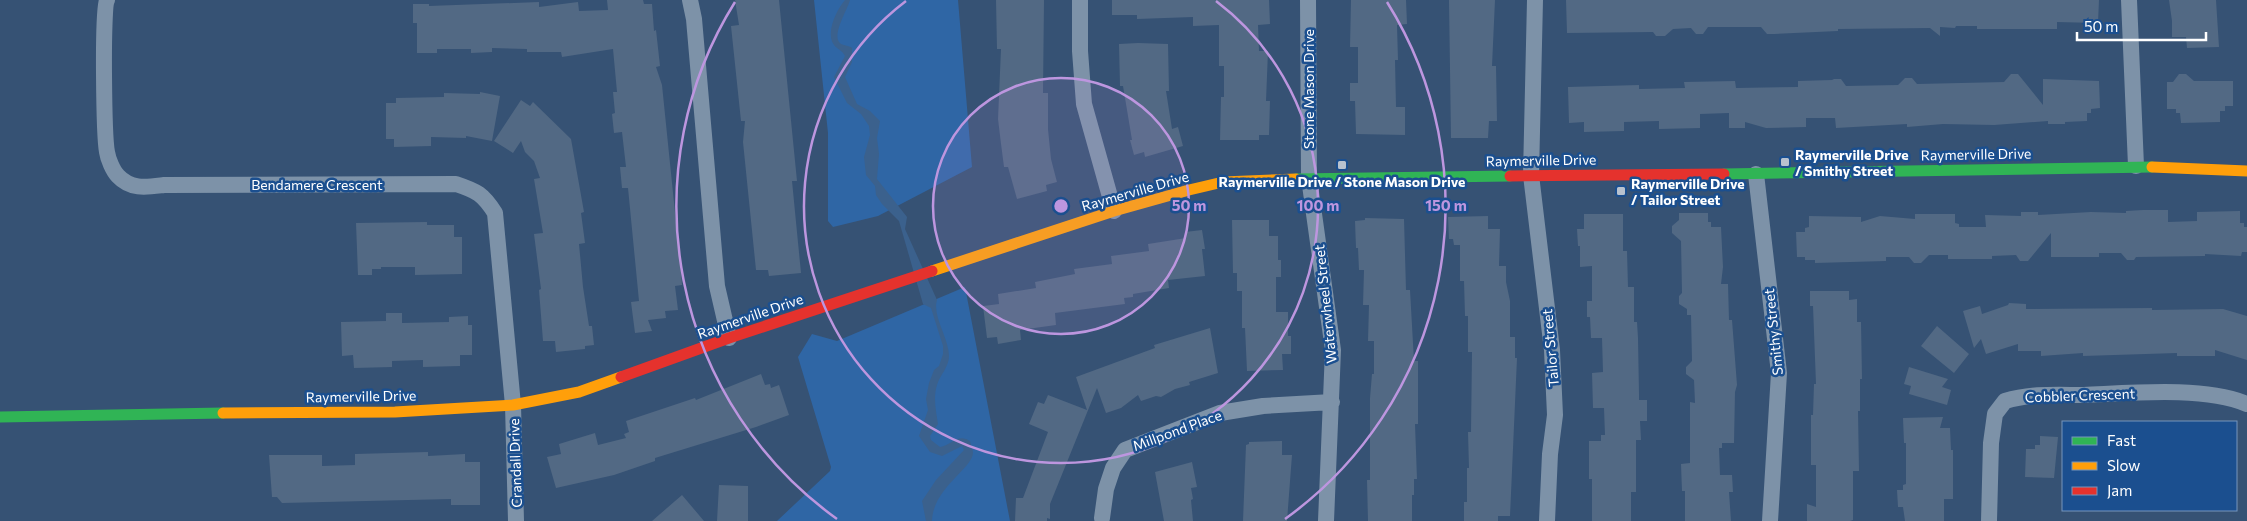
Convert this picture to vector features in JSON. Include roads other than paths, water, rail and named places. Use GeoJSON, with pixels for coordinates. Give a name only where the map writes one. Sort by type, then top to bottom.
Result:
{"type":"FeatureCollection","features":[{"type":"Feature","properties":{"kind":"street","name":"Bendamere Crescent"},"geometry":{"type":"LineString","coordinates":[[107,0],[104,22],[107,153],[116,175],[127,184],[139,187],[174,185],[456,184],[476,190],[486,199],[495,213],[513,405]]}},
{"type":"Feature","properties":{"kind":"street"},"geometry":{"type":"LineString","coordinates":[[690,0],[694,19],[717,286],[729,338]]}},
{"type":"Feature","properties":{"kind":"street"},"geometry":{"type":"LineString","coordinates":[[1080,0],[1080,51],[1084,104],[1114,211]]}},
{"type":"Feature","properties":{"kind":"street","name":"Stone Mason Drive"},"geometry":{"type":"LineString","coordinates":[[1308,0],[1309,178]]}},
{"type":"Feature","properties":{"kind":"street","name":"Tailor Street"},"geometry":{"type":"LineString","coordinates":[[1535,0],[1531,175],[1552,350],[1555,415],[1550,454],[1547,521]]}},
{"type":"Feature","properties":{"kind":"street"},"geometry":{"type":"LineString","coordinates":[[2129,0],[2136,166]]}},
{"type":"Feature","properties":{"kind":"street","name":"Raymerville Drive"},"geometry":{"type":"LineString","coordinates":[[0,417],[270,412],[394,412],[513,405],[579,392],[729,338],[1114,211],[1224,182],[1309,178],[1756,174],[2136,166],[2247,170]]}},
{"type":"Feature","properties":{"kind":"street","name":"Smithy Street"},"geometry":{"type":"LineString","coordinates":[[1756,174],[1779,373],[1770,521]]}},
{"type":"Feature","properties":{"kind":"street","name":"Waterwheel Street"},"geometry":{"type":"LineString","coordinates":[[1309,178],[1333,350],[1326,521]]}},
{"type":"Feature","properties":{"kind":"street","name":"Cobbler Crescent"},"geometry":{"type":"LineString","coordinates":[[1989,521],[1991,443],[1995,414],[2005,401],[2034,395],[2151,392],[2233,398],[2247,404]]}},
{"type":"Feature","properties":{"kind":"street","name":"Millpond Place"},"geometry":{"type":"LineString","coordinates":[[1102,518],[1106,490],[1113,468],[1125,450],[1220,414],[1263,406],[1332,402]]}},
{"type":"Feature","properties":{"kind":"street","name":"Crandall Drive"},"geometry":{"type":"LineString","coordinates":[[513,405],[516,521]]}},
{"type":"Feature","properties":{"kind":"place","name":"Raymerville Drive / Smithy Street"},"geometry":{"type":"Point","coordinates":[1785,162]}},
{"type":"Feature","properties":{"kind":"place","name":"Raymerville Drive / Stone Mason Drive"},"geometry":{"type":"Point","coordinates":[1342,165]}},
{"type":"Feature","properties":{"kind":"place","name":"Raymerville Drive / Tailor Street"},"geometry":{"type":"Point","coordinates":[1621,191]}}]}
